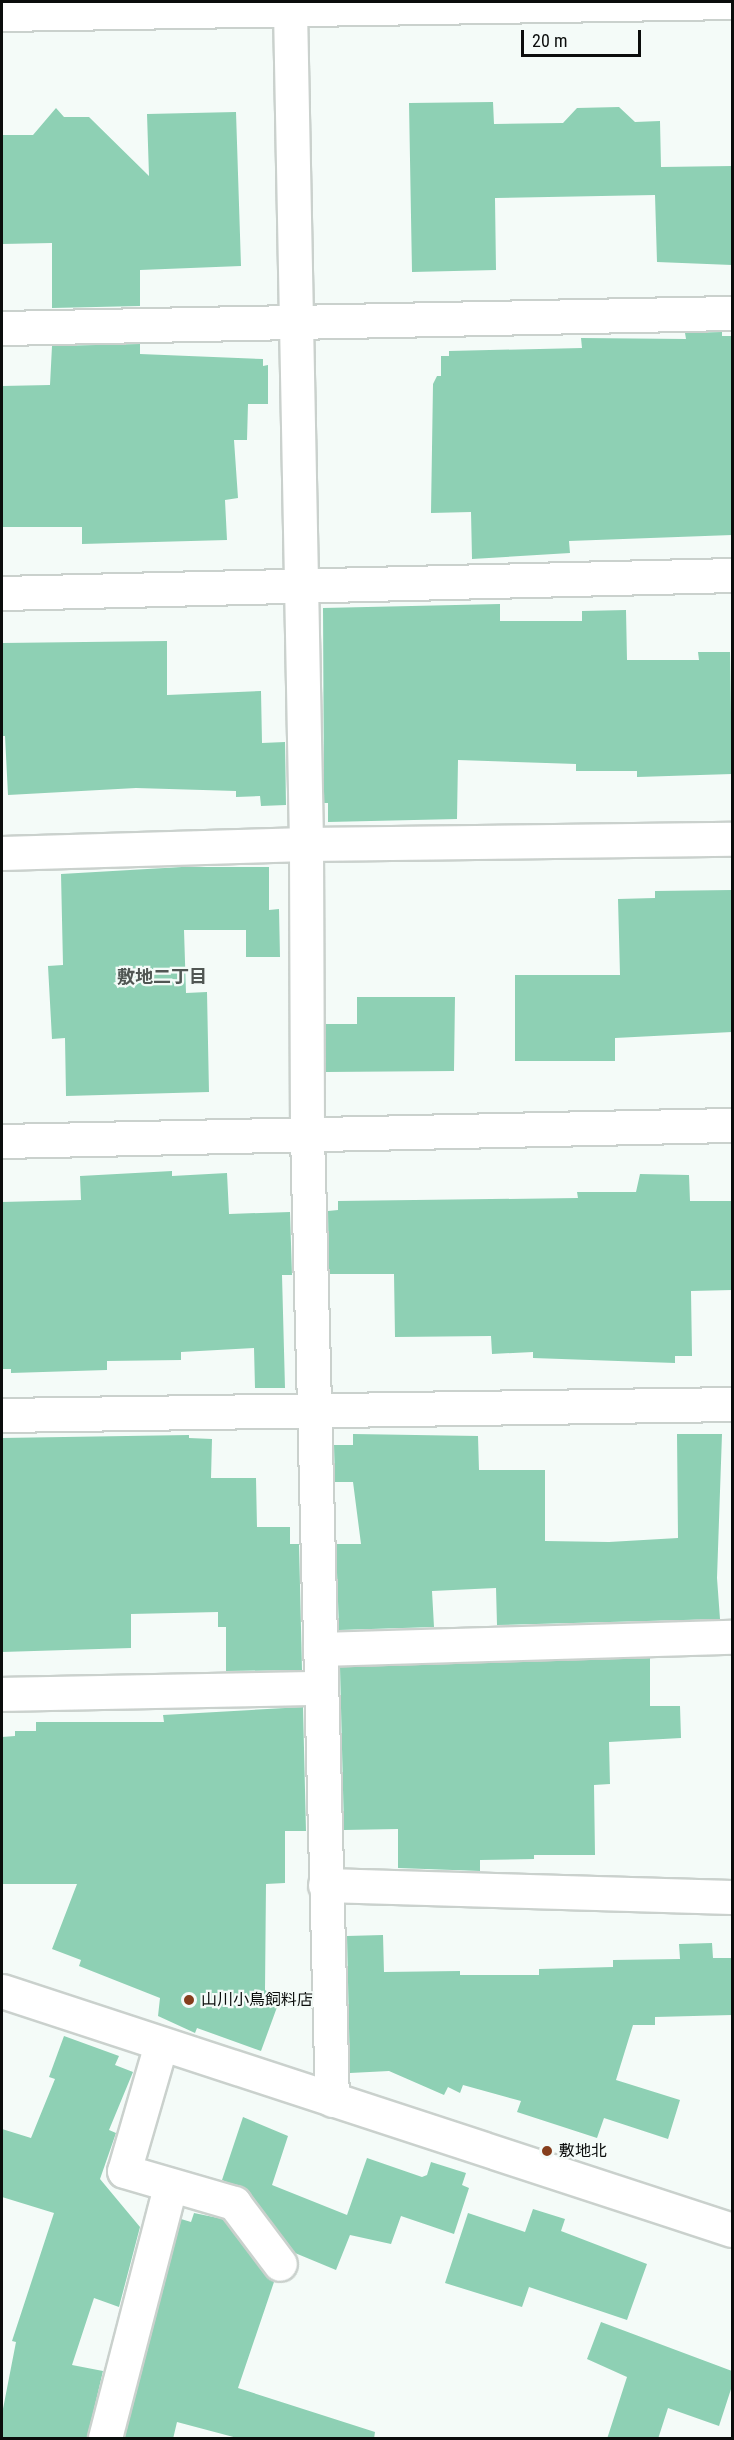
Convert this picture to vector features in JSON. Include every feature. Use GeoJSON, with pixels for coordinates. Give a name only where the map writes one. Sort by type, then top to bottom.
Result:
{"type":"FeatureCollection","features":[{"type":"Feature","properties":{"kind":"street"},"geometry":{"type":"LineString","coordinates":[[2,14],[732,2]]}},
{"type":"Feature","properties":{"kind":"street"},"geometry":{"type":"LineString","coordinates":[[290,9],[306,844],[307,1135],[332,2100]]}},
{"type":"Feature","properties":{"kind":"street"},"geometry":{"type":"LineString","coordinates":[[2,328],[732,313]]}},
{"type":"Feature","properties":{"kind":"street"},"geometry":{"type":"LineString","coordinates":[[2,593],[732,575]]}},
{"type":"Feature","properties":{"kind":"street"},"geometry":{"type":"LineString","coordinates":[[2,853],[306,844],[732,839]]}},
{"type":"Feature","properties":{"kind":"street"},"geometry":{"type":"LineString","coordinates":[[2,1141],[732,1125]]}},
{"type":"Feature","properties":{"kind":"street"},"geometry":{"type":"LineString","coordinates":[[2,1415],[314,1413],[732,1404]]}},
{"type":"Feature","properties":{"kind":"street"},"geometry":{"type":"LineString","coordinates":[[320,1649],[732,1637]]}},
{"type":"Feature","properties":{"kind":"street"},"geometry":{"type":"LineString","coordinates":[[2,1694],[321,1688]]}},
{"type":"Feature","properties":{"kind":"street"},"geometry":{"type":"LineString","coordinates":[[325,1885],[732,1898]]}},
{"type":"Feature","properties":{"kind":"street"},"geometry":{"type":"LineString","coordinates":[[2,1991],[732,2230]]}},
{"type":"Feature","properties":{"kind":"street"},"geometry":{"type":"LineString","coordinates":[[161,2044],[124,2171],[234,2203],[280,2264]]}},
{"type":"Feature","properties":{"kind":"street"},"geometry":{"type":"LineString","coordinates":[[105,2439],[170,2186]]}},
{"type":"Feature","properties":{"kind":"building"},"geometry":{"type":"Polygon","coordinates":[[[493,102],[494,124],[563,123],[577,108],[619,107],[635,122],[660,121],[661,167],[732,166],[732,265],[657,262],[655,195],[495,198],[496,270],[412,272],[409,103],[493,102]]]}},
{"type":"Feature","properties":{"kind":"building"},"geometry":{"type":"Polygon","coordinates":[[[56,108],[64,117],[89,117],[149,176],[147,114],[236,112],[241,266],[140,270],[140,306],[52,308],[52,243],[2,244],[2,135],[33,135],[56,108]]]}},
{"type":"Feature","properties":{"kind":"building"},"geometry":{"type":"Polygon","coordinates":[[[722,332],[722,336],[732,336],[732,535],[569,541],[570,553],[472,559],[471,512],[431,513],[433,384],[437,376],[441,376],[441,356],[449,356],[449,351],[582,348],[581,338],[686,339],[685,333],[722,332]]]}},
{"type":"Feature","properties":{"kind":"building"},"geometry":{"type":"Polygon","coordinates":[[[140,344],[140,354],[263,359],[263,366],[268,365],[268,404],[248,404],[247,440],[234,440],[238,498],[225,500],[227,540],[82,544],[82,527],[2,527],[2,386],[50,385],[52,346],[140,344]]]}},
{"type":"Feature","properties":{"kind":"building"},"geometry":{"type":"Polygon","coordinates":[[[500,604],[500,621],[582,621],[582,611],[626,610],[627,660],[699,660],[698,652],[730,652],[732,774],[637,777],[637,771],[576,771],[576,764],[458,760],[457,819],[328,822],[328,803],[324,803],[323,608],[500,604]]]}},
{"type":"Feature","properties":{"kind":"building"},"geometry":{"type":"Polygon","coordinates":[[[167,641],[167,695],[261,691],[262,743],[285,742],[286,805],[261,806],[260,796],[236,797],[236,791],[136,788],[8,795],[5,736],[2,736],[2,643],[167,641]]]}},
{"type":"Feature","properties":{"kind":"building"},"geometry":{"type":"Polygon","coordinates":[[[182,867],[269,867],[269,910],[279,909],[280,957],[246,957],[246,930],[184,930],[186,993],[207,992],[209,1092],[66,1096],[65,1038],[52,1039],[48,966],[63,965],[61,874],[182,867]]]}},
{"type":"Feature","properties":{"kind":"building"},"geometry":{"type":"Polygon","coordinates":[[[732,890],[732,1032],[615,1038],[615,1061],[515,1061],[515,975],[620,975],[618,899],[655,898],[655,891],[732,890]]]}},
{"type":"Feature","properties":{"kind":"building"},"geometry":{"type":"Polygon","coordinates":[[[357,997],[455,997],[454,1071],[326,1072],[325,1024],[357,1024],[357,997]]]}},
{"type":"Feature","properties":{"kind":"building"},"geometry":{"type":"Polygon","coordinates":[[[172,1171],[172,1176],[227,1173],[229,1214],[290,1212],[292,1275],[282,1275],[285,1388],[255,1388],[254,1348],[181,1352],[181,1360],[107,1361],[107,1370],[11,1373],[11,1369],[2,1369],[2,1202],[81,1200],[80,1176],[172,1171]]]}},
{"type":"Feature","properties":{"kind":"building"},"geometry":{"type":"Polygon","coordinates":[[[640,1174],[689,1175],[690,1201],[732,1201],[732,1290],[691,1291],[692,1356],[675,1356],[675,1363],[533,1358],[533,1352],[492,1354],[491,1336],[395,1337],[394,1274],[329,1274],[328,1211],[338,1210],[338,1201],[578,1198],[577,1192],[636,1192],[640,1174]]]}},
{"type":"Feature","properties":{"kind":"building"},"geometry":{"type":"Polygon","coordinates":[[[353,1434],[478,1436],[479,1470],[545,1470],[545,1541],[609,1542],[678,1538],[677,1434],[722,1434],[717,1578],[720,1619],[497,1625],[496,1588],[432,1591],[434,1627],[339,1630],[336,1544],[361,1544],[353,1482],[335,1482],[334,1445],[353,1445],[353,1434]]]}},
{"type":"Feature","properties":{"kind":"building"},"geometry":{"type":"Polygon","coordinates":[[[189,1435],[189,1438],[212,1439],[211,1478],[256,1478],[257,1527],[290,1527],[290,1544],[299,1544],[302,1670],[226,1671],[226,1627],[218,1627],[218,1612],[131,1614],[131,1648],[2,1652],[2,1438],[189,1435]]]}},
{"type":"Feature","properties":{"kind":"building"},"geometry":{"type":"Polygon","coordinates":[[[650,1658],[650,1706],[680,1706],[681,1738],[609,1742],[610,1784],[594,1785],[595,1855],[534,1855],[534,1859],[480,1860],[480,1871],[398,1868],[398,1829],[344,1830],[340,1667],[650,1658]]]}},
{"type":"Feature","properties":{"kind":"building"},"geometry":{"type":"Polygon","coordinates":[[[303,1707],[306,1831],[285,1831],[285,1883],[266,1884],[265,1990],[280,1999],[261,2051],[197,2028],[195,2033],[158,2016],[160,1998],[79,1966],[81,1960],[52,1949],[77,1884],[2,1884],[2,1737],[15,1736],[15,1731],[36,1731],[36,1722],[164,1722],[163,1715],[303,1707]]]}},
{"type":"Feature","properties":{"kind":"building"},"geometry":{"type":"Polygon","coordinates":[[[383,1935],[384,1972],[460,1971],[460,1975],[539,1975],[539,1969],[613,1967],[613,1960],[680,1959],[679,1944],[712,1943],[713,1958],[732,1958],[732,2015],[655,2017],[655,2025],[633,2025],[616,2080],[680,2100],[668,2139],[604,2118],[597,2138],[517,2112],[521,2101],[463,2085],[460,2093],[448,2087],[444,2095],[389,2071],[350,2073],[347,1936],[383,1935]]]}},
{"type":"Feature","properties":{"kind":"building"},"geometry":{"type":"Polygon","coordinates":[[[64,2036],[119,2056],[115,2065],[133,2072],[109,2130],[116,2133],[100,2179],[140,2227],[119,2307],[94,2298],[72,2365],[103,2371],[87,2439],[2,2439],[2,2414],[16,2342],[12,2341],[54,2213],[2,2197],[2,2129],[31,2138],[55,2079],[49,2077],[64,2036]]]}},
{"type":"Feature","properties":{"kind":"building"},"geometry":{"type":"Polygon","coordinates":[[[243,2117],[288,2136],[272,2185],[347,2215],[367,2158],[422,2177],[427,2175],[431,2162],[466,2173],[462,2185],[469,2188],[454,2234],[401,2216],[391,2244],[350,2235],[336,2270],[295,2253],[249,2192],[222,2180],[243,2117]]]}},
{"type":"Feature","properties":{"kind":"building"},"geometry":{"type":"Polygon","coordinates":[[[533,2209],[565,2219],[561,2231],[647,2264],[627,2320],[529,2287],[522,2307],[445,2283],[468,2213],[525,2232],[533,2209]]]}},
{"type":"Feature","properties":{"kind":"building"},"geometry":{"type":"Polygon","coordinates":[[[194,2213],[223,2219],[274,2282],[238,2388],[375,2432],[374,2439],[241,2439],[177,2422],[173,2439],[124,2439],[181,2219],[191,2222],[194,2213]]]}},
{"type":"Feature","properties":{"kind":"building"},"geometry":{"type":"Polygon","coordinates":[[[601,2322],[732,2371],[732,2386],[719,2426],[668,2408],[658,2439],[607,2439],[627,2377],[587,2359],[601,2322]]]}},
{"type":"Feature","properties":{"kind":"place","name":"山川小鳥飼料店"},"geometry":{"type":"Point","coordinates":[189,2000]}},
{"type":"Feature","properties":{"kind":"place","name":"敷地北"},"geometry":{"type":"Point","coordinates":[547,2151]}},
{"type":"Feature","properties":{"kind":"district","name":"敷地二丁目"},"geometry":{"type":"Point","coordinates":[162,977]}}]}
